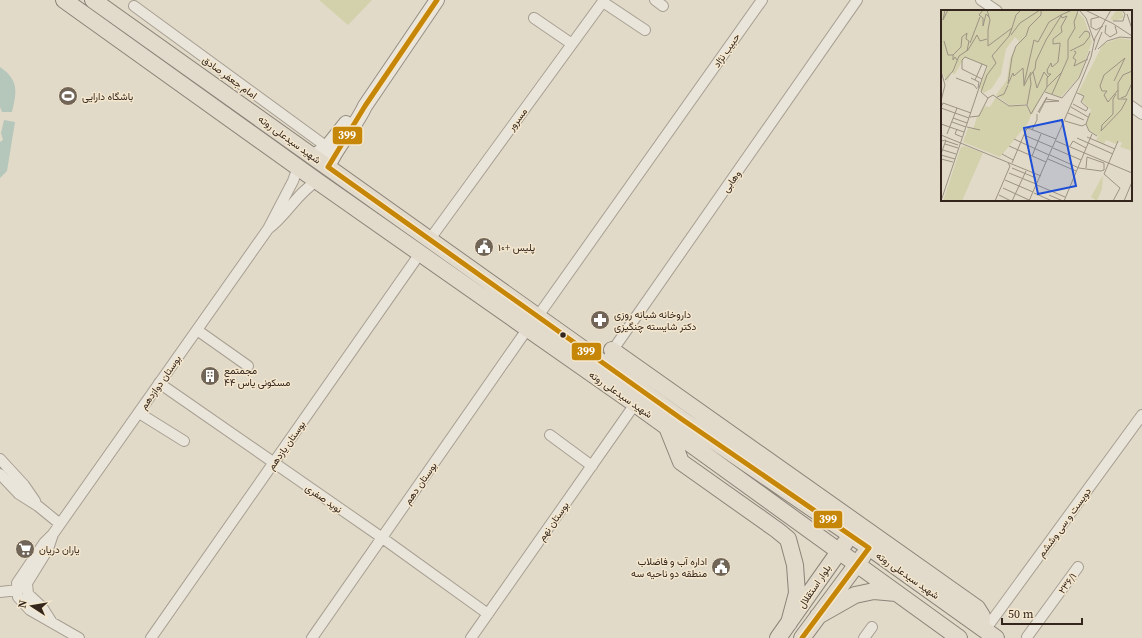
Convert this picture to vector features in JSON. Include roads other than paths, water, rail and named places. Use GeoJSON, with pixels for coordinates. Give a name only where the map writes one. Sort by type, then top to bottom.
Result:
{"type":"FeatureCollection","features":[{"type":"Feature","properties":{"kind":"main road","name":"شهید سیدعلی روته"},"geometry":{"type":"LineString","coordinates":[[64,0],[317,181],[421,252],[533,322],[639,397],[683,420],[851,535],[987,632]]}},
{"type":"Feature","properties":{"kind":"main road","name":"شهید سیدعلی روته"},"geometry":{"type":"LineString","coordinates":[[93,0],[430,239],[533,322],[608,356],[639,397],[667,427],[959,638]]}},
{"type":"Feature","properties":{"kind":"main road"},"geometry":{"type":"LineString","coordinates":[[328,167],[332,157],[358,121],[365,106],[437,0]]}},
{"type":"Feature","properties":{"kind":"main road"},"geometry":{"type":"LineString","coordinates":[[314,156],[327,147],[355,112],[365,106]]}},
{"type":"Feature","properties":{"kind":"main road"},"geometry":{"type":"LineString","coordinates":[[608,356],[716,424],[977,608],[982,616],[987,632]]}},
{"type":"Feature","properties":{"kind":"main road"},"geometry":{"type":"LineString","coordinates":[[683,420],[716,424]]}},
{"type":"Feature","properties":{"kind":"main road"},"geometry":{"type":"LineString","coordinates":[[667,427],[681,462],[788,539],[796,566],[797,593],[789,623]]}},
{"type":"Feature","properties":{"kind":"main road"},"geometry":{"type":"LineString","coordinates":[[764,497],[777,530]]}},
{"type":"Feature","properties":{"kind":"main road","name":"بلوار استقلال"},"geometry":{"type":"LineString","coordinates":[[778,638],[838,551],[851,535]]}},
{"type":"Feature","properties":{"kind":"main road","name":"بلوار استقلال"},"geometry":{"type":"LineString","coordinates":[[802,638],[869,548]]}},
{"type":"Feature","properties":{"kind":"main road"},"geometry":{"type":"LineString","coordinates":[[818,616],[855,595],[874,591],[896,593],[904,590],[909,584],[911,577],[901,554]]}},
{"type":"Feature","properties":{"kind":"street","name":"حبیب نژاد"},"geometry":{"type":"LineString","coordinates":[[533,322],[762,0]]}},
{"type":"Feature","properties":{"kind":"street","name":"وهابی"},"geometry":{"type":"LineString","coordinates":[[608,356],[857,0]]}},
{"type":"Feature","properties":{"kind":"street"},"geometry":{"type":"LineString","coordinates":[[981,0],[996,10]]}},
{"type":"Feature","properties":{"kind":"street"},"geometry":{"type":"LineString","coordinates":[[603,1],[645,30]]}},
{"type":"Feature","properties":{"kind":"street","name":"مسرور"},"geometry":{"type":"LineString","coordinates":[[430,239],[603,1]]}},
{"type":"Feature","properties":{"kind":"street","name":"امام جعفر صادق"},"geometry":{"type":"LineString","coordinates":[[134,6],[327,147]]}},
{"type":"Feature","properties":{"kind":"street"},"geometry":{"type":"LineString","coordinates":[[534,18],[572,44]]}},
{"type":"Feature","properties":{"kind":"street"},"geometry":{"type":"LineString","coordinates":[[1132,107],[1142,114]]}},
{"type":"Feature","properties":{"kind":"street","name":"بوستان دوازدهم"},"geometry":{"type":"LineString","coordinates":[[18,590],[17,583],[44,543],[53,534],[268,229],[293,181],[298,167]]}},
{"type":"Feature","properties":{"kind":"street","name":"بوستان دوازدهم"},"geometry":{"type":"LineString","coordinates":[[268,229],[280,220],[304,189],[317,181]]}},
{"type":"Feature","properties":{"kind":"street","name":"بوستان یازدهم"},"geometry":{"type":"LineString","coordinates":[[151,638],[421,252]]}},
{"type":"Feature","properties":{"kind":"street","name":"بوستان دهم"},"geometry":{"type":"LineString","coordinates":[[312,638],[533,322]]}},
{"type":"Feature","properties":{"kind":"street"},"geometry":{"type":"LineString","coordinates":[[196,330],[248,366]]}},
{"type":"Feature","properties":{"kind":"street","name":"نوید صفری"},"geometry":{"type":"LineString","coordinates":[[159,384],[382,537],[488,614]]}},
{"type":"Feature","properties":{"kind":"street","name":"بوستان نهم"},"geometry":{"type":"LineString","coordinates":[[471,638],[639,397]]}},
{"type":"Feature","properties":{"kind":"street"},"geometry":{"type":"LineString","coordinates":[[139,413],[184,441]]}},
{"type":"Feature","properties":{"kind":"street","name":"دویست و سی وششم"},"geometry":{"type":"LineString","coordinates":[[987,632],[1138,428],[1142,414]]}},
{"type":"Feature","properties":{"kind":"street"},"geometry":{"type":"LineString","coordinates":[[550,435],[592,466]]}},
{"type":"Feature","properties":{"kind":"street"},"geometry":{"type":"LineString","coordinates":[[0,459],[24,485],[38,506]]}},
{"type":"Feature","properties":{"kind":"street"},"geometry":{"type":"LineString","coordinates":[[0,474],[18,494],[38,506],[60,524]]}},
{"type":"Feature","properties":{"kind":"street","name":"بوستان دوازدهم"},"geometry":{"type":"LineString","coordinates":[[51,621],[42,607],[28,594],[27,583],[48,549],[53,534]]}},
{"type":"Feature","properties":{"kind":"street","name":"۲۳۶/۱"},"geometry":{"type":"LineString","coordinates":[[1027,638],[1078,567]]}},
{"type":"Feature","properties":{"kind":"street"},"geometry":{"type":"LineString","coordinates":[[0,592],[18,590],[18,597],[30,610],[51,621],[75,637]]}},
{"type":"Feature","properties":{"kind":"street"},"geometry":{"type":"LineString","coordinates":[[864,638],[872,627]]}},
{"type":"Feature","properties":{"kind":"place","name":"باشگاه دارایی"},"geometry":{"type":"Point","coordinates":[68,96]}},
{"type":"Feature","properties":{"kind":"place","name":"پلیس +۱۰"},"geometry":{"type":"Point","coordinates":[484,247]}},
{"type":"Feature","properties":{"kind":"place","name":"داروخانه شبانه روزی دکتر شایسته چنگیزی"},"geometry":{"type":"Point","coordinates":[600,320]}},
{"type":"Feature","properties":{"kind":"place","name":"مجمتمع مسکونی یاس ۴۴"},"geometry":{"type":"Point","coordinates":[210,376]}},
{"type":"Feature","properties":{"kind":"place","name":"یاران دریان"},"geometry":{"type":"Point","coordinates":[25,549]}},
{"type":"Feature","properties":{"kind":"place","name":"اداره آب و فاضلاب منطقه دو ناحیه سه"},"geometry":{"type":"Point","coordinates":[721,567]}}]}
